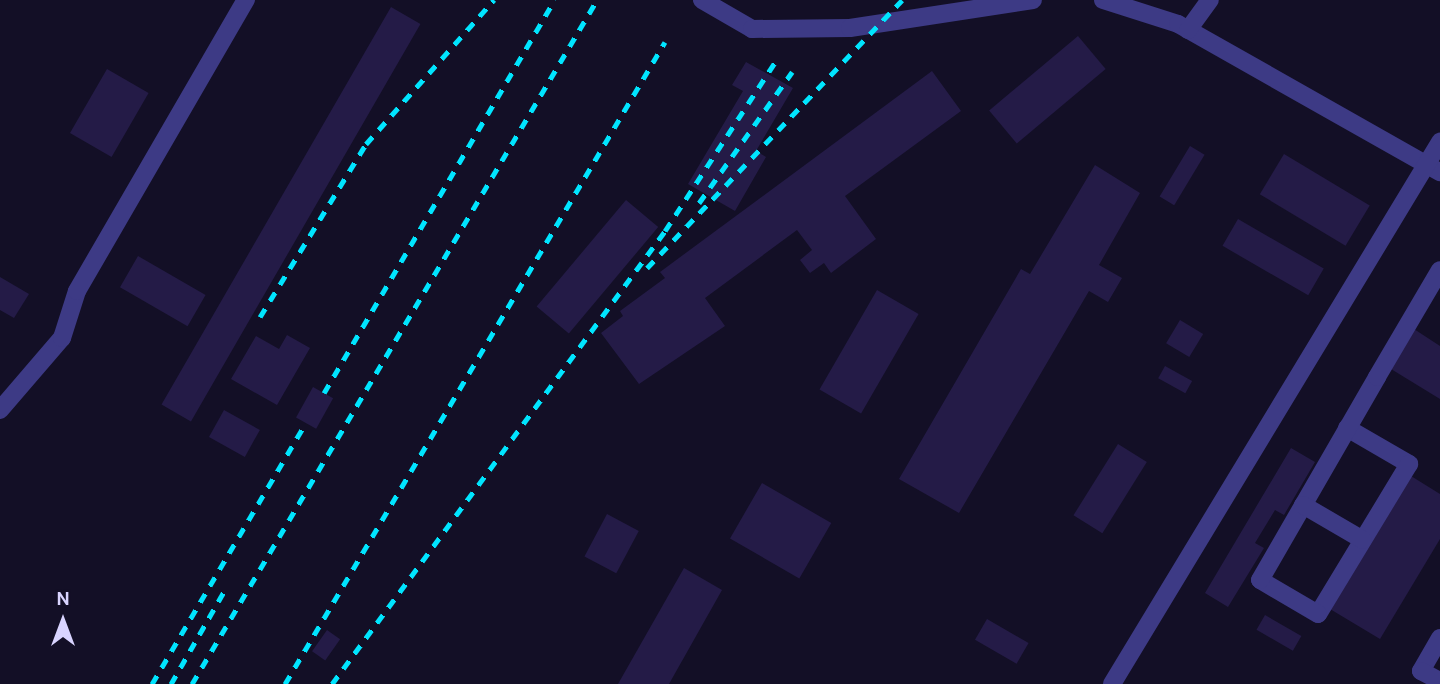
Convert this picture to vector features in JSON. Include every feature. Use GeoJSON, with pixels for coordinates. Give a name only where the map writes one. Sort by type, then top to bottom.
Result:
{"type":"FeatureCollection","features":[{"type":"Feature","properties":{"kind":"lane"},"geometry":{"type":"LineString","coordinates":[[0,410],[62,338],[77,291],[246,0]]}},
{"type":"Feature","properties":{"kind":"lane"},"geometry":{"type":"LineString","coordinates":[[702,0],[751,29],[850,28],[1033,0]]}},
{"type":"Feature","properties":{"kind":"lane"},"geometry":{"type":"LineString","coordinates":[[1103,0],[1188,30],[1433,169]]}},
{"type":"Feature","properties":{"kind":"lane"},"geometry":{"type":"LineString","coordinates":[[1188,30],[1210,0]]}},
{"type":"Feature","properties":{"kind":"lane"},"geometry":{"type":"LineString","coordinates":[[1112,684],[1433,169],[1440,142]]}},
{"type":"Feature","properties":{"kind":"lane"},"geometry":{"type":"LineString","coordinates":[[1347,428],[1409,464],[1318,614],[1260,580],[1347,428],[1440,271]]}},
{"type":"Feature","properties":{"kind":"lane"},"geometry":{"type":"LineString","coordinates":[[1303,505],[1363,540]]}},
{"type":"Feature","properties":{"kind":"lane"},"geometry":{"type":"LineString","coordinates":[[1440,638],[1421,671],[1440,681]]}},
{"type":"Feature","properties":{"kind":"building"},"geometry":{"type":"Polygon","coordinates":[[[391,7],[420,24],[191,422],[162,405],[391,7]]]}},
{"type":"Feature","properties":{"kind":"building"},"geometry":{"type":"Polygon","coordinates":[[[1078,36],[1106,69],[1017,144],[989,111],[1078,36]]]}},
{"type":"Feature","properties":{"kind":"building"},"geometry":{"type":"Polygon","coordinates":[[[746,62],[793,88],[756,151],[766,157],[735,211],[688,184],[743,91],[732,85],[746,62]]]}},
{"type":"Feature","properties":{"kind":"building"},"geometry":{"type":"Polygon","coordinates":[[[107,69],[149,93],[112,157],[70,133],[107,69]]]}},
{"type":"Feature","properties":{"kind":"building"},"geometry":{"type":"Polygon","coordinates":[[[932,71],[961,111],[845,196],[876,239],[831,273],[824,263],[810,273],[800,260],[812,250],[797,230],[705,298],[725,326],[639,384],[601,333],[623,316],[620,311],[665,278],[660,272],[932,71]]]}},
{"type":"Feature","properties":{"kind":"building"},"geometry":{"type":"Polygon","coordinates":[[[1190,146],[1205,155],[1174,205],[1160,197],[1190,146]]]}},
{"type":"Feature","properties":{"kind":"building"},"geometry":{"type":"Polygon","coordinates":[[[1284,154],[1370,206],[1346,246],[1260,194],[1284,154]]]}},
{"type":"Feature","properties":{"kind":"building"},"geometry":{"type":"Polygon","coordinates":[[[1095,165],[1140,193],[1099,265],[1122,278],[1108,302],[1089,291],[959,513],[899,479],[1021,269],[1030,274],[1095,165]]]}},
{"type":"Feature","properties":{"kind":"building"},"geometry":{"type":"Polygon","coordinates":[[[626,200],[658,227],[569,333],[537,306],[626,200]]]}},
{"type":"Feature","properties":{"kind":"building"},"geometry":{"type":"Polygon","coordinates":[[[1238,219],[1324,268],[1308,295],[1222,246],[1238,219]]]}},
{"type":"Feature","properties":{"kind":"building"},"geometry":{"type":"Polygon","coordinates":[[[138,256],[206,295],[188,326],[120,287],[138,256]]]}},
{"type":"Feature","properties":{"kind":"building"},"geometry":{"type":"Polygon","coordinates":[[[0,277],[29,294],[14,318],[0,310],[0,277]]]}},
{"type":"Feature","properties":{"kind":"building"},"geometry":{"type":"Polygon","coordinates":[[[877,290],[919,314],[861,414],[820,390],[877,290]]]}},
{"type":"Feature","properties":{"kind":"building"},"geometry":{"type":"Polygon","coordinates":[[[1180,320],[1203,334],[1189,357],[1166,343],[1180,320]]]}},
{"type":"Feature","properties":{"kind":"building"},"geometry":{"type":"Polygon","coordinates":[[[1414,329],[1440,346],[1440,399],[1391,369],[1414,329]]]}},
{"type":"Feature","properties":{"kind":"building"},"geometry":{"type":"Polygon","coordinates":[[[287,335],[310,348],[277,405],[231,379],[256,336],[279,349],[287,335]]]}},
{"type":"Feature","properties":{"kind":"building"},"geometry":{"type":"Polygon","coordinates":[[[1165,366],[1192,381],[1185,393],[1158,378],[1165,366]]]}},
{"type":"Feature","properties":{"kind":"building"},"geometry":{"type":"Polygon","coordinates":[[[313,387],[333,398],[316,429],[296,418],[313,387]]]}},
{"type":"Feature","properties":{"kind":"building"},"geometry":{"type":"Polygon","coordinates":[[[224,410],[260,430],[245,457],[209,437],[224,410]]]}},
{"type":"Feature","properties":{"kind":"building"},"geometry":{"type":"Polygon","coordinates":[[[1118,444],[1147,462],[1102,533],[1073,515],[1118,444]]]}},
{"type":"Feature","properties":{"kind":"building"},"geometry":{"type":"Polygon","coordinates":[[[1291,448],[1315,462],[1284,515],[1275,510],[1255,543],[1264,548],[1228,607],[1205,593],[1291,448]]]}},
{"type":"Feature","properties":{"kind":"building"},"geometry":{"type":"Polygon","coordinates":[[[1411,476],[1440,494],[1440,539],[1380,639],[1330,609],[1411,476]]]}},
{"type":"Feature","properties":{"kind":"building"},"geometry":{"type":"Polygon","coordinates":[[[762,483],[831,523],[799,578],[730,538],[762,483]]]}},
{"type":"Feature","properties":{"kind":"building"},"geometry":{"type":"Polygon","coordinates":[[[607,514],[639,531],[616,573],[584,556],[607,514]]]}},
{"type":"Feature","properties":{"kind":"building"},"geometry":{"type":"Polygon","coordinates":[[[684,568],[722,590],[669,684],[618,684],[684,568]]]}},
{"type":"Feature","properties":{"kind":"building"},"geometry":{"type":"Polygon","coordinates":[[[1265,615],[1301,636],[1293,651],[1256,630],[1265,615]]]}},
{"type":"Feature","properties":{"kind":"building"},"geometry":{"type":"Polygon","coordinates":[[[987,619],[1029,643],[1017,664],[975,640],[987,619]]]}},
{"type":"Feature","properties":{"kind":"building"},"geometry":{"type":"Polygon","coordinates":[[[327,630],[340,639],[325,660],[312,651],[327,630]]]}},
{"type":"Feature","properties":{"kind":"railway"},"geometry":{"type":"LineString","coordinates":[[260,317],[366,144],[494,0]]}},
{"type":"Feature","properties":{"kind":"railway"},"geometry":{"type":"LineString","coordinates":[[324,393],[555,0]]}},
{"type":"Feature","properties":{"kind":"railway"},"geometry":{"type":"LineString","coordinates":[[192,684],[597,0]]}},
{"type":"Feature","properties":{"kind":"railway"},"geometry":{"type":"LineString","coordinates":[[647,268],[902,0]]}},
{"type":"Feature","properties":{"kind":"railway"},"geometry":{"type":"LineString","coordinates":[[285,684],[665,42]]}},
{"type":"Feature","properties":{"kind":"railway"},"geometry":{"type":"LineString","coordinates":[[332,684],[665,231],[775,62]]}},
{"type":"Feature","properties":{"kind":"railway"},"geometry":{"type":"LineString","coordinates":[[699,203],[792,72]]}},
{"type":"Feature","properties":{"kind":"railway"},"geometry":{"type":"LineString","coordinates":[[152,684],[306,423]]}},
{"type":"Feature","properties":{"kind":"railway"},"geometry":{"type":"LineString","coordinates":[[171,684],[226,588]]}}]}
